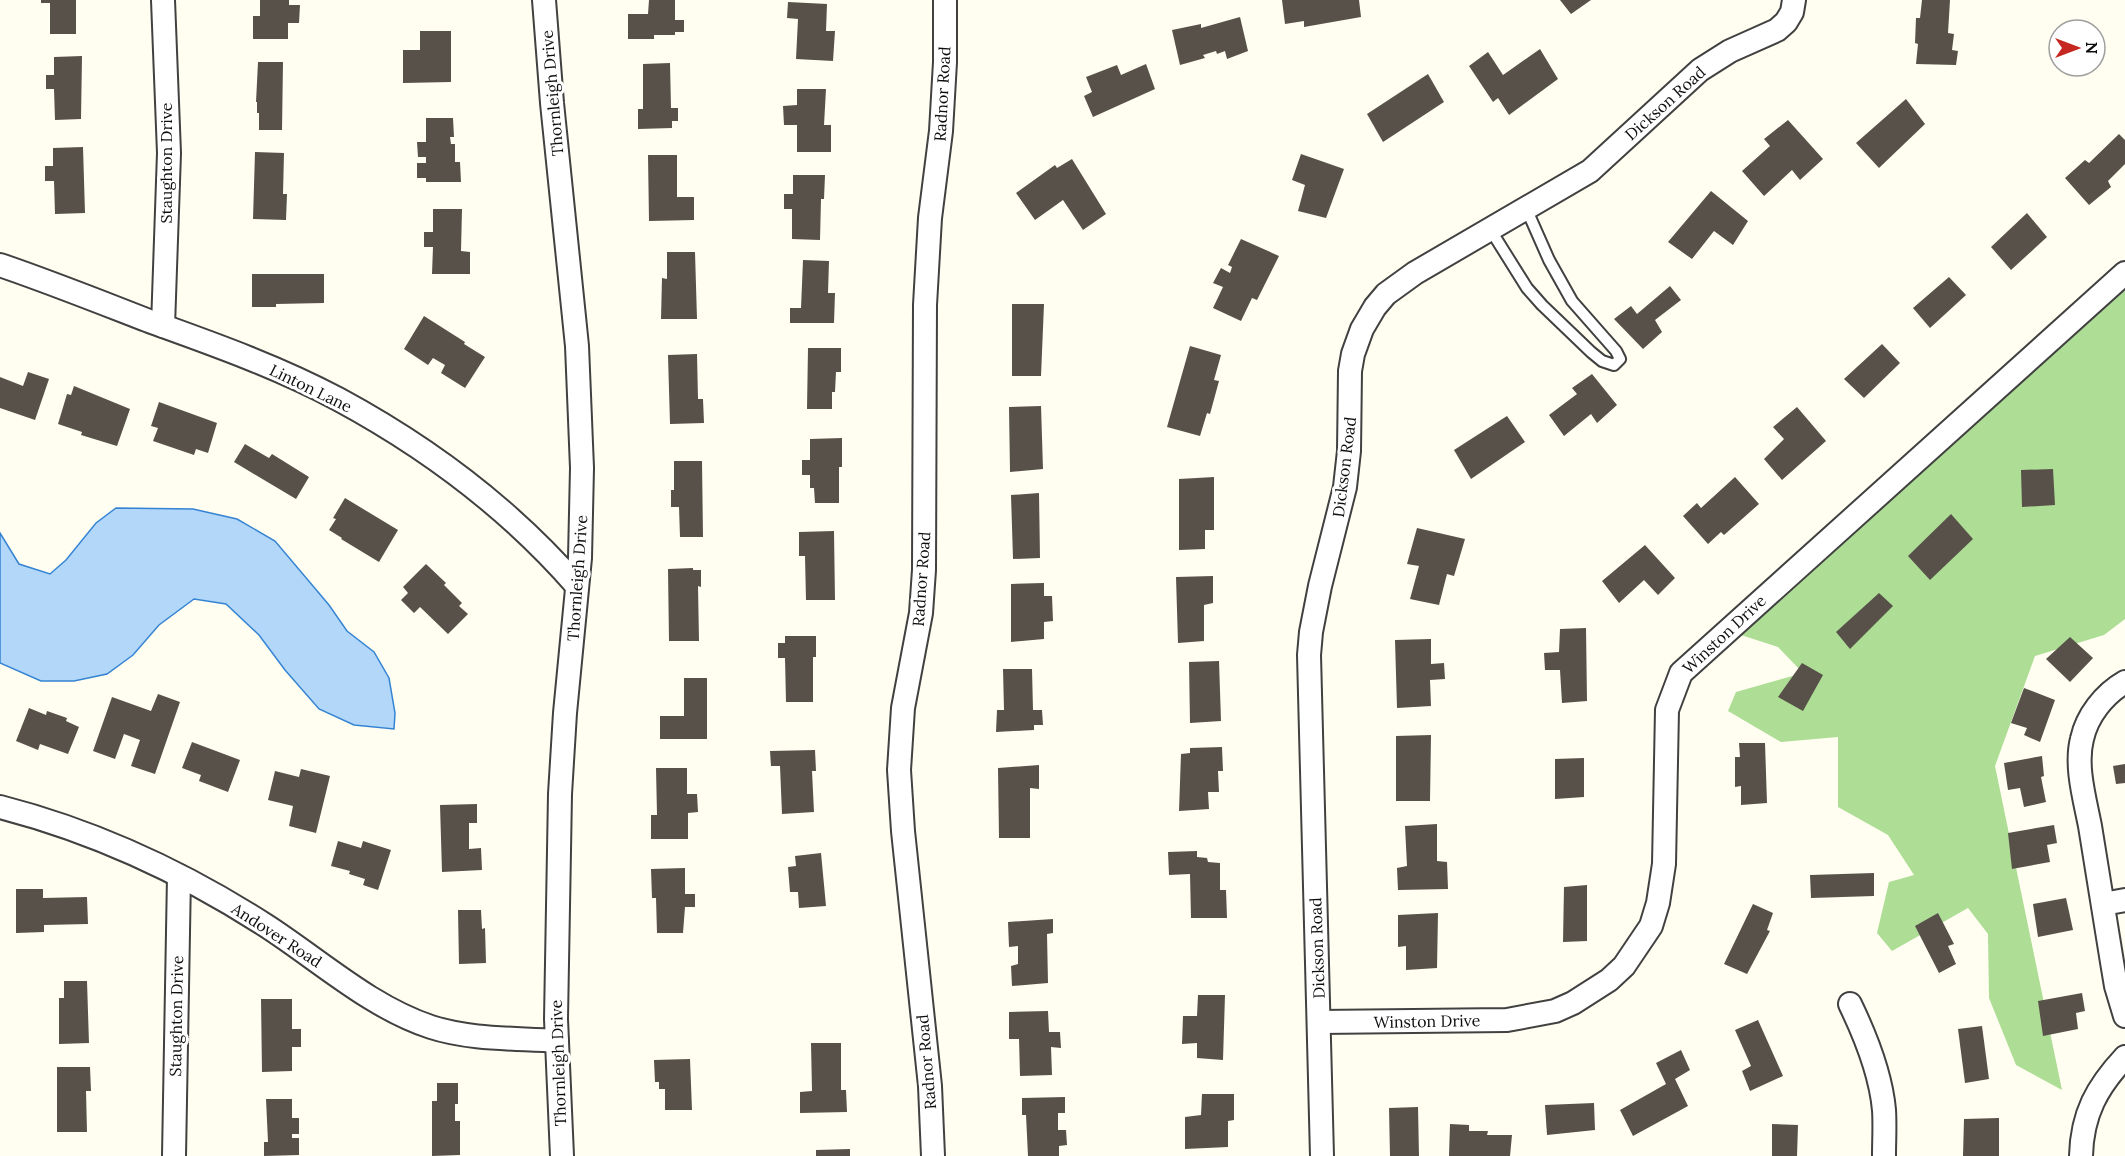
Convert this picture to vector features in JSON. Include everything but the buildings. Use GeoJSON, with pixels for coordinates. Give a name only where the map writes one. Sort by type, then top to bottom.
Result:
{"type":"FeatureCollection","features":[{"type":"Feature","properties":{"kind":"street","name":"Staughton Drive"},"geometry":{"type":"LineString","coordinates":[[163,326],[169,153],[164,0]]}},
{"type":"Feature","properties":{"kind":"street","name":"Thornleigh Drive"},"geometry":{"type":"LineString","coordinates":[[544,0],[580,398],[582,521],[560,794],[557,1041],[562,1156]]}},
{"type":"Feature","properties":{"kind":"street","name":"Dickson Road"},"geometry":{"type":"LineString","coordinates":[[1322,1156],[1309,655],[1320,586],[1345,487],[1349,452],[1350,371],[1362,329],[1386,294],[1415,273],[1598,165],[1700,70],[1730,51],[1777,30],[1789,17],[1794,0]]}},
{"type":"Feature","properties":{"kind":"street","name":"Radnor Road"},"geometry":{"type":"LineString","coordinates":[[933,1156],[930,1086],[903,831],[899,770],[903,708],[921,613],[924,570],[925,305],[930,219],[941,131],[950,2]]}},
{"type":"Feature","properties":{"kind":"street","name":"Linton Lane"},"geometry":{"type":"LineString","coordinates":[[0,265],[163,326],[299,380],[338,399],[398,434],[477,490],[535,542],[577,586]]}},
{"type":"Feature","properties":{"kind":"street","name":"Winston Drive"},"geometry":{"type":"LineString","coordinates":[[1320,1023],[1507,1020],[1555,1011],[1573,1004],[1610,980],[1624,966],[1651,926],[1658,903],[1664,864],[1666,718],[1671,696],[1681,673],[2125,273]]}},
{"type":"Feature","properties":{"kind":"street"},"geometry":{"type":"LineString","coordinates":[[2125,682],[2105,697],[2086,727],[2080,750],[2116,986],[2125,1016]]}},
{"type":"Feature","properties":{"kind":"street","name":"Andover Road"},"geometry":{"type":"LineString","coordinates":[[0,807],[76,831],[180,876],[255,919],[398,1014],[432,1027],[460,1034],[557,1041]]}},
{"type":"Feature","properties":{"kind":"street","name":"Staughton Drive"},"geometry":{"type":"LineString","coordinates":[[174,1156],[180,876]]}},
{"type":"Feature","properties":{"kind":"street"},"geometry":{"type":"LineString","coordinates":[[2103,904],[2125,900]]}},
{"type":"Feature","properties":{"kind":"street"},"geometry":{"type":"LineString","coordinates":[[1850,1004],[1865,1038],[1879,1082],[1884,1110],[1884,1156]]}},
{"type":"Feature","properties":{"kind":"street"},"geometry":{"type":"LineString","coordinates":[[2081,1156],[2084,1130],[2094,1098],[2101,1085],[2125,1058]]}},
{"type":"Feature","properties":{"kind":"lane"},"geometry":{"type":"LineString","coordinates":[[1490,229],[1527,288],[1542,305],[1591,352],[1602,361],[1614,365],[1620,359],[1616,351],[1572,302],[1526,208]]}},
{"type":"Feature","properties":{"kind":"green space"},"geometry":{"type":"Polygon","coordinates":[[[2125,290],[2125,619],[2104,635],[2035,656],[1995,766],[2062,1090],[2016,1065],[1989,998],[1988,934],[1968,908],[1892,951],[1877,933],[1889,882],[1914,875],[1888,835],[1838,807],[1838,737],[1781,742],[1728,711],[1736,692],[1803,673],[1778,647],[1738,634],[2125,290]]]}},
{"type":"Feature","properties":{"kind":"water"},"geometry":{"type":"Polygon","coordinates":[[[116,508],[193,509],[237,519],[275,541],[329,605],[347,631],[374,652],[389,678],[395,713],[394,729],[354,725],[319,709],[285,670],[259,635],[226,604],[194,599],[159,625],[133,655],[107,674],[74,681],[41,681],[0,663],[0,533],[19,564],[50,574],[66,560],[96,523],[116,508]]]}}]}
